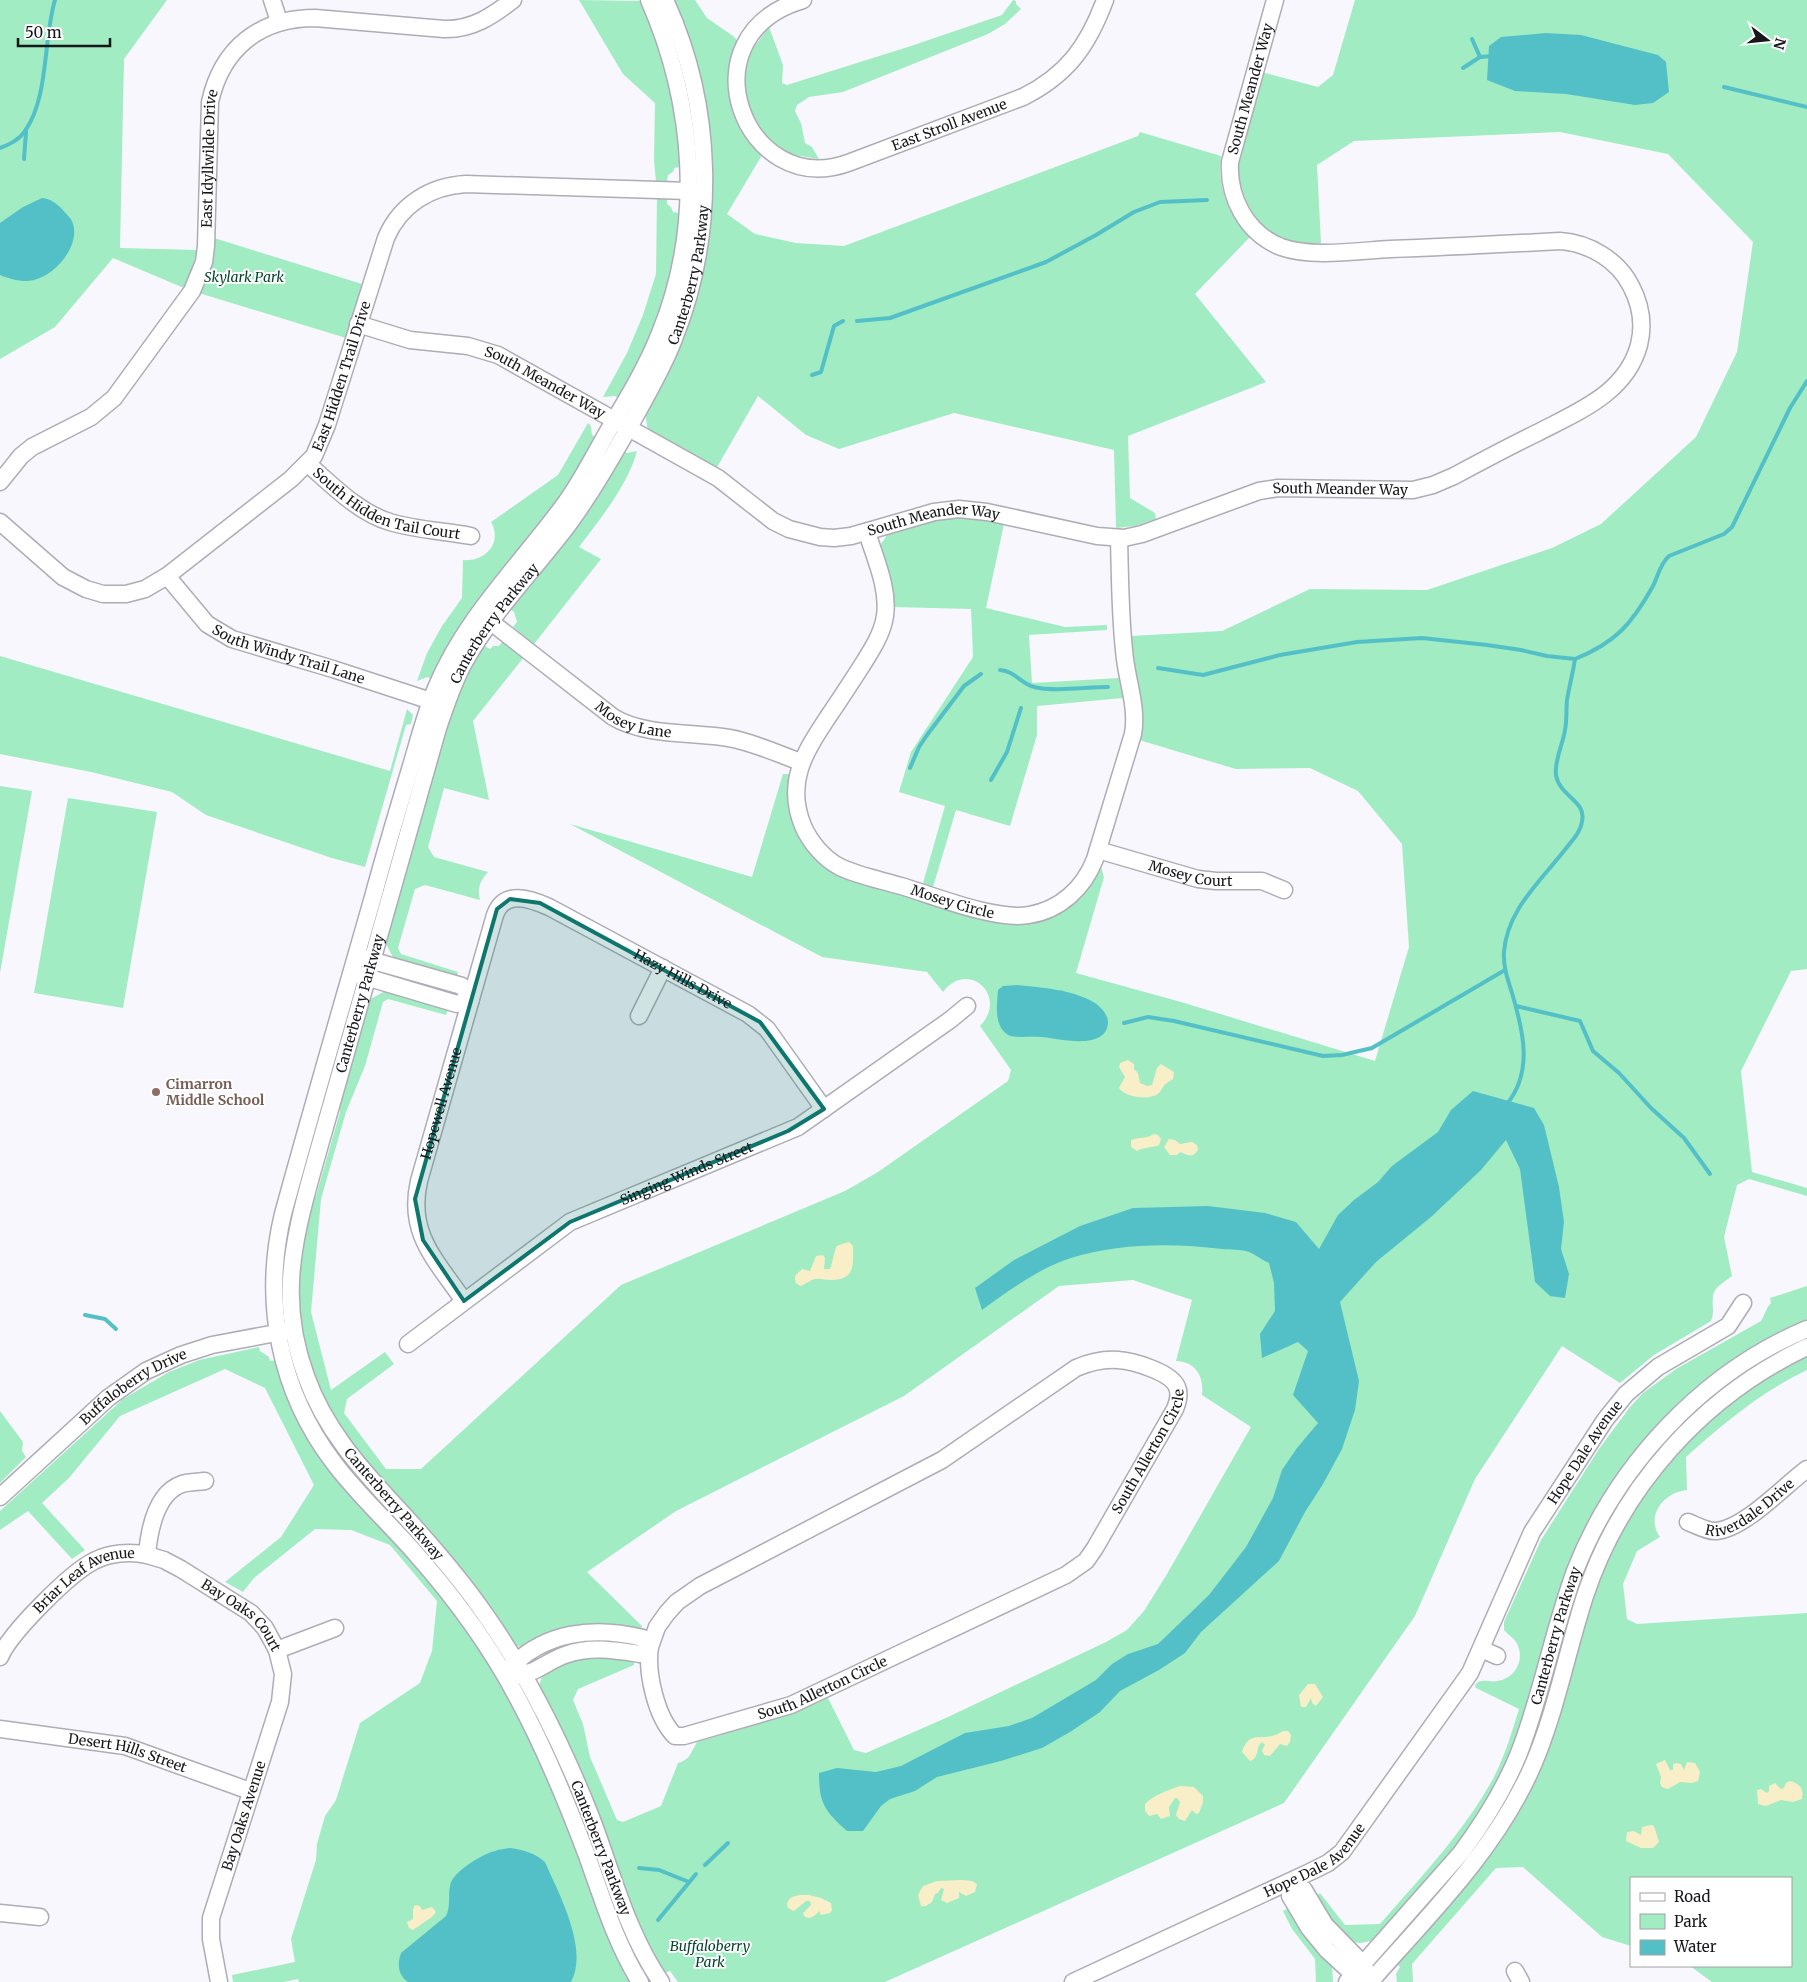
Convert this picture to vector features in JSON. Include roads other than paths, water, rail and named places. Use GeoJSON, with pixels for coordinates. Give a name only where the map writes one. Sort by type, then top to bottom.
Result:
{"type":"FeatureCollection","features":[{"type":"Feature","properties":{"kind":"street"},"geometry":{"type":"LineString","coordinates":[[272,0],[279,21]]}},
{"type":"Feature","properties":{"kind":"street","name":"East Idyllwilde Drive"},"geometry":{"type":"LineString","coordinates":[[0,482],[21,456],[32,448],[91,417],[109,403],[192,291],[204,262],[206,246],[209,109],[215,84],[226,63],[242,44],[256,33],[279,21],[315,18],[452,30],[487,19],[514,0]]}},
{"type":"Feature","properties":{"kind":"street","name":"Canterberry Parkway"},"geometry":{"type":"LineString","coordinates":[[649,0],[666,42],[681,96],[688,149],[689,191],[683,255],[671,303],[621,425],[576,514],[491,622],[464,662],[448,699],[296,1232],[291,1282],[294,1330],[306,1377],[320,1408],[354,1462],[452,1570],[481,1609],[515,1671],[566,1755],[632,1929],[647,1961],[661,1982]]}},
{"type":"Feature","properties":{"kind":"street","name":"Canterberry Parkway"},"geometry":{"type":"LineString","coordinates":[[640,1982],[616,1934],[515,1671],[472,1625],[414,1552],[343,1474],[309,1425],[294,1393],[284,1365],[277,1332],[274,1275],[281,1223],[430,701],[457,644],[474,618],[571,495],[662,367],[683,316],[697,262],[704,207],[704,151],[696,94],[682,41],[665,0]]}},
{"type":"Feature","properties":{"kind":"street","name":"East Stroll Avenue"},"geometry":{"type":"LineString","coordinates":[[803,0],[784,6],[762,22],[748,39],[736,74],[737,97],[744,118],[758,140],[772,152],[798,165],[823,168],[836,167],[1023,97],[1057,76],[1078,54],[1091,33],[1105,0]]}},
{"type":"Feature","properties":{"kind":"street","name":"South Meander Way"},"geometry":{"type":"LineString","coordinates":[[358,324],[410,340],[476,348],[498,355],[718,478],[773,521],[789,529],[812,536],[834,538],[866,532],[934,512],[959,509],[987,512],[1097,536],[1119,538],[1142,534],[1238,497],[1267,489],[1413,490],[1433,485],[1599,399],[1622,380],[1633,362],[1641,330],[1641,314],[1636,296],[1630,283],[1614,265],[1597,252],[1581,245],[1560,241],[1310,253],[1278,246],[1255,230],[1242,214],[1234,198],[1229,178],[1230,162],[1274,0]]}},
{"type":"Feature","properties":{"kind":"street","name":"East Hidden Trail Drive"},"geometry":{"type":"LineString","coordinates":[[0,522],[63,577],[86,589],[103,594],[132,593],[155,584],[308,464],[318,449],[324,434],[388,232],[406,208],[430,192],[448,186],[466,184],[689,191]]}},
{"type":"Feature","properties":{"kind":"street","name":"South Hidden Tail Court"},"geometry":{"type":"LineString","coordinates":[[308,464],[356,504],[376,516],[396,524],[471,536]]}},
{"type":"Feature","properties":{"kind":"street","name":"Mosey Circle"},"geometry":{"type":"LineString","coordinates":[[866,532],[884,590],[885,609],[882,630],[874,647],[810,745],[801,762],[796,786],[800,817],[810,839],[829,859],[840,867],[981,910],[1001,915],[1020,916],[1052,908],[1071,895],[1083,882],[1092,867],[1098,850],[1133,734],[1135,722],[1134,705],[1124,650],[1119,538]]}},
{"type":"Feature","properties":{"kind":"street","name":"South Windy Trail Lane"},"geometry":{"type":"LineString","coordinates":[[167,576],[204,621],[232,639],[333,669],[430,701]]}},
{"type":"Feature","properties":{"kind":"street","name":"Mosey Lane"},"geometry":{"type":"LineString","coordinates":[[491,622],[613,717],[624,723],[649,729],[738,740],[801,762]]}},
{"type":"Feature","properties":{"kind":"street","name":"Mosey Court"},"geometry":{"type":"LineString","coordinates":[[1098,850],[1198,879],[1262,881],[1284,890]]}},
{"type":"Feature","properties":{"kind":"street","name":"Hazy Hills Drive"},"geometry":{"type":"LineString","coordinates":[[502,895],[520,898],[549,907],[742,1010],[764,1025],[824,1109]]}},
{"type":"Feature","properties":{"kind":"street","name":"Hopewell Avenue"},"geometry":{"type":"LineString","coordinates":[[464,1301],[426,1247],[420,1233],[415,1207],[419,1181],[502,895]]}},
{"type":"Feature","properties":{"kind":"street"},"geometry":{"type":"LineString","coordinates":[[352,973],[457,1004],[471,999],[462,986],[357,956]]}},
{"type":"Feature","properties":{"kind":"street"},"geometry":{"type":"LineString","coordinates":[[639,1016],[663,968]]}},
{"type":"Feature","properties":{"kind":"street","name":"Singing Winds Street"},"geometry":{"type":"LineString","coordinates":[[408,1344],[570,1222],[804,1123],[967,1006]]}},
{"type":"Feature","properties":{"kind":"street","name":"Hope Dale Avenue"},"geometry":{"type":"LineString","coordinates":[[1073,1982],[1292,1881],[1328,1863],[1346,1848],[1470,1673],[1535,1527],[1616,1405],[1632,1389],[1663,1364],[1723,1330],[1732,1321],[1743,1303]]}},
{"type":"Feature","properties":{"kind":"street","name":"Canterberry Parkway"},"geometry":{"type":"LineString","coordinates":[[1355,1974],[1461,1853],[1502,1791],[1526,1733],[1576,1570],[1600,1519],[1629,1473],[1662,1433],[1704,1393],[1746,1362],[1807,1329]]}},
{"type":"Feature","properties":{"kind":"street","name":"Buffaloberry Drive"},"geometry":{"type":"LineString","coordinates":[[0,1497],[108,1398],[146,1372],[181,1355],[212,1345],[294,1330]]}},
{"type":"Feature","properties":{"kind":"street","name":"Canterberry Parkway"},"geometry":{"type":"LineString","coordinates":[[1371,1981],[1472,1867],[1497,1831],[1517,1796],[1543,1738],[1590,1582],[1613,1532],[1636,1493],[1674,1444],[1719,1402],[1764,1370],[1807,1347]]}},
{"type":"Feature","properties":{"kind":"street","name":"South Allerton Circle"},"geometry":{"type":"LineString","coordinates":[[1124,1360],[1156,1371],[1170,1378],[1177,1386],[1179,1394],[1175,1409],[1101,1538],[1086,1561],[1066,1575],[791,1705],[684,1736],[675,1736],[671,1732],[654,1693],[649,1673],[650,1647],[657,1627],[666,1613],[677,1602],[700,1586],[942,1460],[1076,1368],[1097,1361],[1124,1360]]}},
{"type":"Feature","properties":{"kind":"street","name":"Riverdale Drive"},"geometry":{"type":"LineString","coordinates":[[1688,1522],[1712,1531],[1729,1527],[1752,1514],[1807,1469]]}},
{"type":"Feature","properties":{"kind":"street","name":"Briar Leaf Avenue"},"geometry":{"type":"LineString","coordinates":[[0,1657],[15,1633],[64,1584],[84,1567],[94,1560],[108,1556],[125,1553],[147,1554],[149,1536],[156,1514],[167,1494],[181,1484],[205,1481]]}},
{"type":"Feature","properties":{"kind":"street","name":"Bay Oaks Court"},"geometry":{"type":"LineString","coordinates":[[147,1554],[181,1569],[251,1613],[265,1628],[277,1650],[335,1628]]}},
{"type":"Feature","properties":{"kind":"street"},"geometry":{"type":"LineString","coordinates":[[515,1671],[573,1653],[602,1649],[640,1654],[650,1647]]}},
{"type":"Feature","properties":{"kind":"street","name":"Bay Oaks Avenue"},"geometry":{"type":"LineString","coordinates":[[219,1982],[211,1939],[211,1918],[282,1694],[282,1666],[277,1650]]}},
{"type":"Feature","properties":{"kind":"street"},"geometry":{"type":"LineString","coordinates":[[1481,1650],[1497,1656]]}},
{"type":"Feature","properties":{"kind":"street","name":"Desert Hills Street"},"geometry":{"type":"LineString","coordinates":[[0,1729],[125,1746],[250,1791]]}},
{"type":"Feature","properties":{"kind":"street"},"geometry":{"type":"LineString","coordinates":[[1292,1881],[1304,1890],[1319,1916],[1334,1936],[1355,1974],[1371,1981]]}},
{"type":"Feature","properties":{"kind":"street"},"geometry":{"type":"LineString","coordinates":[[0,1913],[40,1918]]}},
{"type":"Feature","properties":{"kind":"water"},"geometry":{"type":"Polygon","coordinates":[[[1546,33],[1581,35],[1658,55],[1666,62],[1669,92],[1653,103],[1635,105],[1566,94],[1515,91],[1487,80],[1489,46],[1501,37],[1546,33]]]}},
{"type":"Feature","properties":{"kind":"water"},"geometry":{"type":"Polygon","coordinates":[[[42,198],[55,203],[72,221],[74,230],[70,248],[58,265],[42,277],[26,281],[0,275],[0,223],[23,207],[42,198]]]}},
{"type":"Feature","properties":{"kind":"water"},"geometry":{"type":"Polygon","coordinates":[[[1017,985],[1057,990],[1086,998],[1102,1009],[1108,1019],[1105,1031],[1099,1037],[1080,1041],[1010,1036],[998,1022],[998,990],[1003,986],[1017,985]]]}},
{"type":"Feature","properties":{"kind":"water"},"geometry":{"type":"Polygon","coordinates":[[[1473,1091],[1534,1108],[1544,1125],[1559,1187],[1564,1222],[1561,1249],[1569,1274],[1565,1298],[1550,1296],[1535,1282],[1520,1169],[1506,1140],[1481,1170],[1431,1217],[1376,1262],[1340,1302],[1359,1381],[1355,1410],[1342,1449],[1279,1561],[1201,1632],[1185,1653],[1159,1670],[1120,1691],[1100,1712],[1070,1732],[1042,1748],[1001,1761],[937,1777],[915,1791],[890,1799],[881,1806],[863,1831],[847,1831],[828,1812],[822,1800],[819,1773],[837,1768],[876,1772],[901,1766],[965,1733],[1009,1726],[1032,1718],[1096,1680],[1112,1664],[1128,1654],[1158,1644],[1209,1595],[1246,1547],[1273,1498],[1282,1470],[1318,1423],[1293,1395],[1308,1351],[1298,1342],[1262,1358],[1260,1334],[1275,1311],[1274,1283],[1269,1263],[1249,1252],[1165,1245],[1108,1249],[1089,1253],[1048,1267],[982,1310],[975,1288],[1014,1260],[1080,1226],[1133,1208],[1208,1206],[1265,1213],[1296,1222],[1319,1249],[1338,1215],[1378,1182],[1392,1166],[1438,1132],[1451,1110],[1473,1091]]]}},
{"type":"Feature","properties":{"kind":"water"},"geometry":{"type":"Polygon","coordinates":[[[510,1848],[529,1852],[545,1862],[564,1905],[574,1938],[576,1969],[571,1982],[408,1982],[402,1976],[399,1969],[401,1953],[446,1916],[450,1886],[456,1875],[468,1864],[489,1853],[510,1848]]]}},
{"type":"Feature","properties":{"kind":"waterway"},"geometry":{"type":"LineString","coordinates":[[0,148],[20,137],[33,117],[42,85],[51,16],[55,0]]}},
{"type":"Feature","properties":{"kind":"waterway"},"geometry":{"type":"LineString","coordinates":[[1472,39],[1480,57],[1493,56]]}},
{"type":"Feature","properties":{"kind":"waterway"},"geometry":{"type":"LineString","coordinates":[[1463,68],[1480,57]]}},
{"type":"Feature","properties":{"kind":"waterway"},"geometry":{"type":"LineString","coordinates":[[1724,87],[1807,107]]}},
{"type":"Feature","properties":{"kind":"waterway"},"geometry":{"type":"LineString","coordinates":[[24,159],[26,132]]}},
{"type":"Feature","properties":{"kind":"waterway"},"geometry":{"type":"LineString","coordinates":[[857,321],[890,318],[1046,262],[1134,212],[1160,202],[1207,200]]}},
{"type":"Feature","properties":{"kind":"waterway"},"geometry":{"type":"LineString","coordinates":[[812,375],[821,372],[834,326],[843,321]]}},
{"type":"Feature","properties":{"kind":"waterway"},"geometry":{"type":"LineString","coordinates":[[1506,1105],[1515,1092],[1520,1079],[1524,1050],[1520,1021],[1505,968],[1504,952],[1507,936],[1512,922],[1527,896],[1574,838],[1582,821],[1580,808],[1562,788],[1556,775],[1557,758],[1566,727],[1567,700],[1575,659],[1612,639],[1630,622],[1653,586],[1661,566],[1669,556],[1724,534],[1732,527],[1790,408],[1807,381]]}},
{"type":"Feature","properties":{"kind":"waterway"},"geometry":{"type":"LineString","coordinates":[[1158,668],[1203,675],[1280,655],[1357,642],[1422,638],[1487,645],[1575,659]]}},
{"type":"Feature","properties":{"kind":"waterway"},"geometry":{"type":"LineString","coordinates":[[1000,670],[1010,673],[1034,687],[1061,689],[1108,687]]}},
{"type":"Feature","properties":{"kind":"waterway"},"geometry":{"type":"LineString","coordinates":[[910,768],[919,747],[964,686],[981,674]]}},
{"type":"Feature","properties":{"kind":"waterway"},"geometry":{"type":"LineString","coordinates":[[991,780],[1007,752],[1021,708]]}},
{"type":"Feature","properties":{"kind":"waterway"},"geometry":{"type":"LineString","coordinates":[[1124,1023],[1148,1017],[1174,1021],[1323,1056],[1342,1055],[1372,1048],[1505,970]]}},
{"type":"Feature","properties":{"kind":"waterway"},"geometry":{"type":"LineString","coordinates":[[1516,1006],[1580,1021],[1593,1051],[1619,1073],[1651,1108],[1684,1138],[1710,1174]]}},
{"type":"Feature","properties":{"kind":"waterway"},"geometry":{"type":"LineString","coordinates":[[85,1315],[105,1319],[116,1329]]}},
{"type":"Feature","properties":{"kind":"waterway"},"geometry":{"type":"LineString","coordinates":[[705,1865],[728,1843]]}},
{"type":"Feature","properties":{"kind":"waterway"},"geometry":{"type":"LineString","coordinates":[[639,1868],[659,1870],[689,1882]]}},
{"type":"Feature","properties":{"kind":"waterway"},"geometry":{"type":"LineString","coordinates":[[658,1920],[696,1874]]}},
{"type":"Feature","properties":{"kind":"place","name":"Cimarron Middle School"},"geometry":{"type":"Point","coordinates":[156,1092]}},
{"type":"Feature","properties":{"kind":"park label","name":"Skylark Park"},"geometry":{"type":"Point","coordinates":[244,277]}},
{"type":"Feature","properties":{"kind":"park label","name":"Buffaloberry Park"},"geometry":{"type":"Point","coordinates":[710,1954]}}]}
